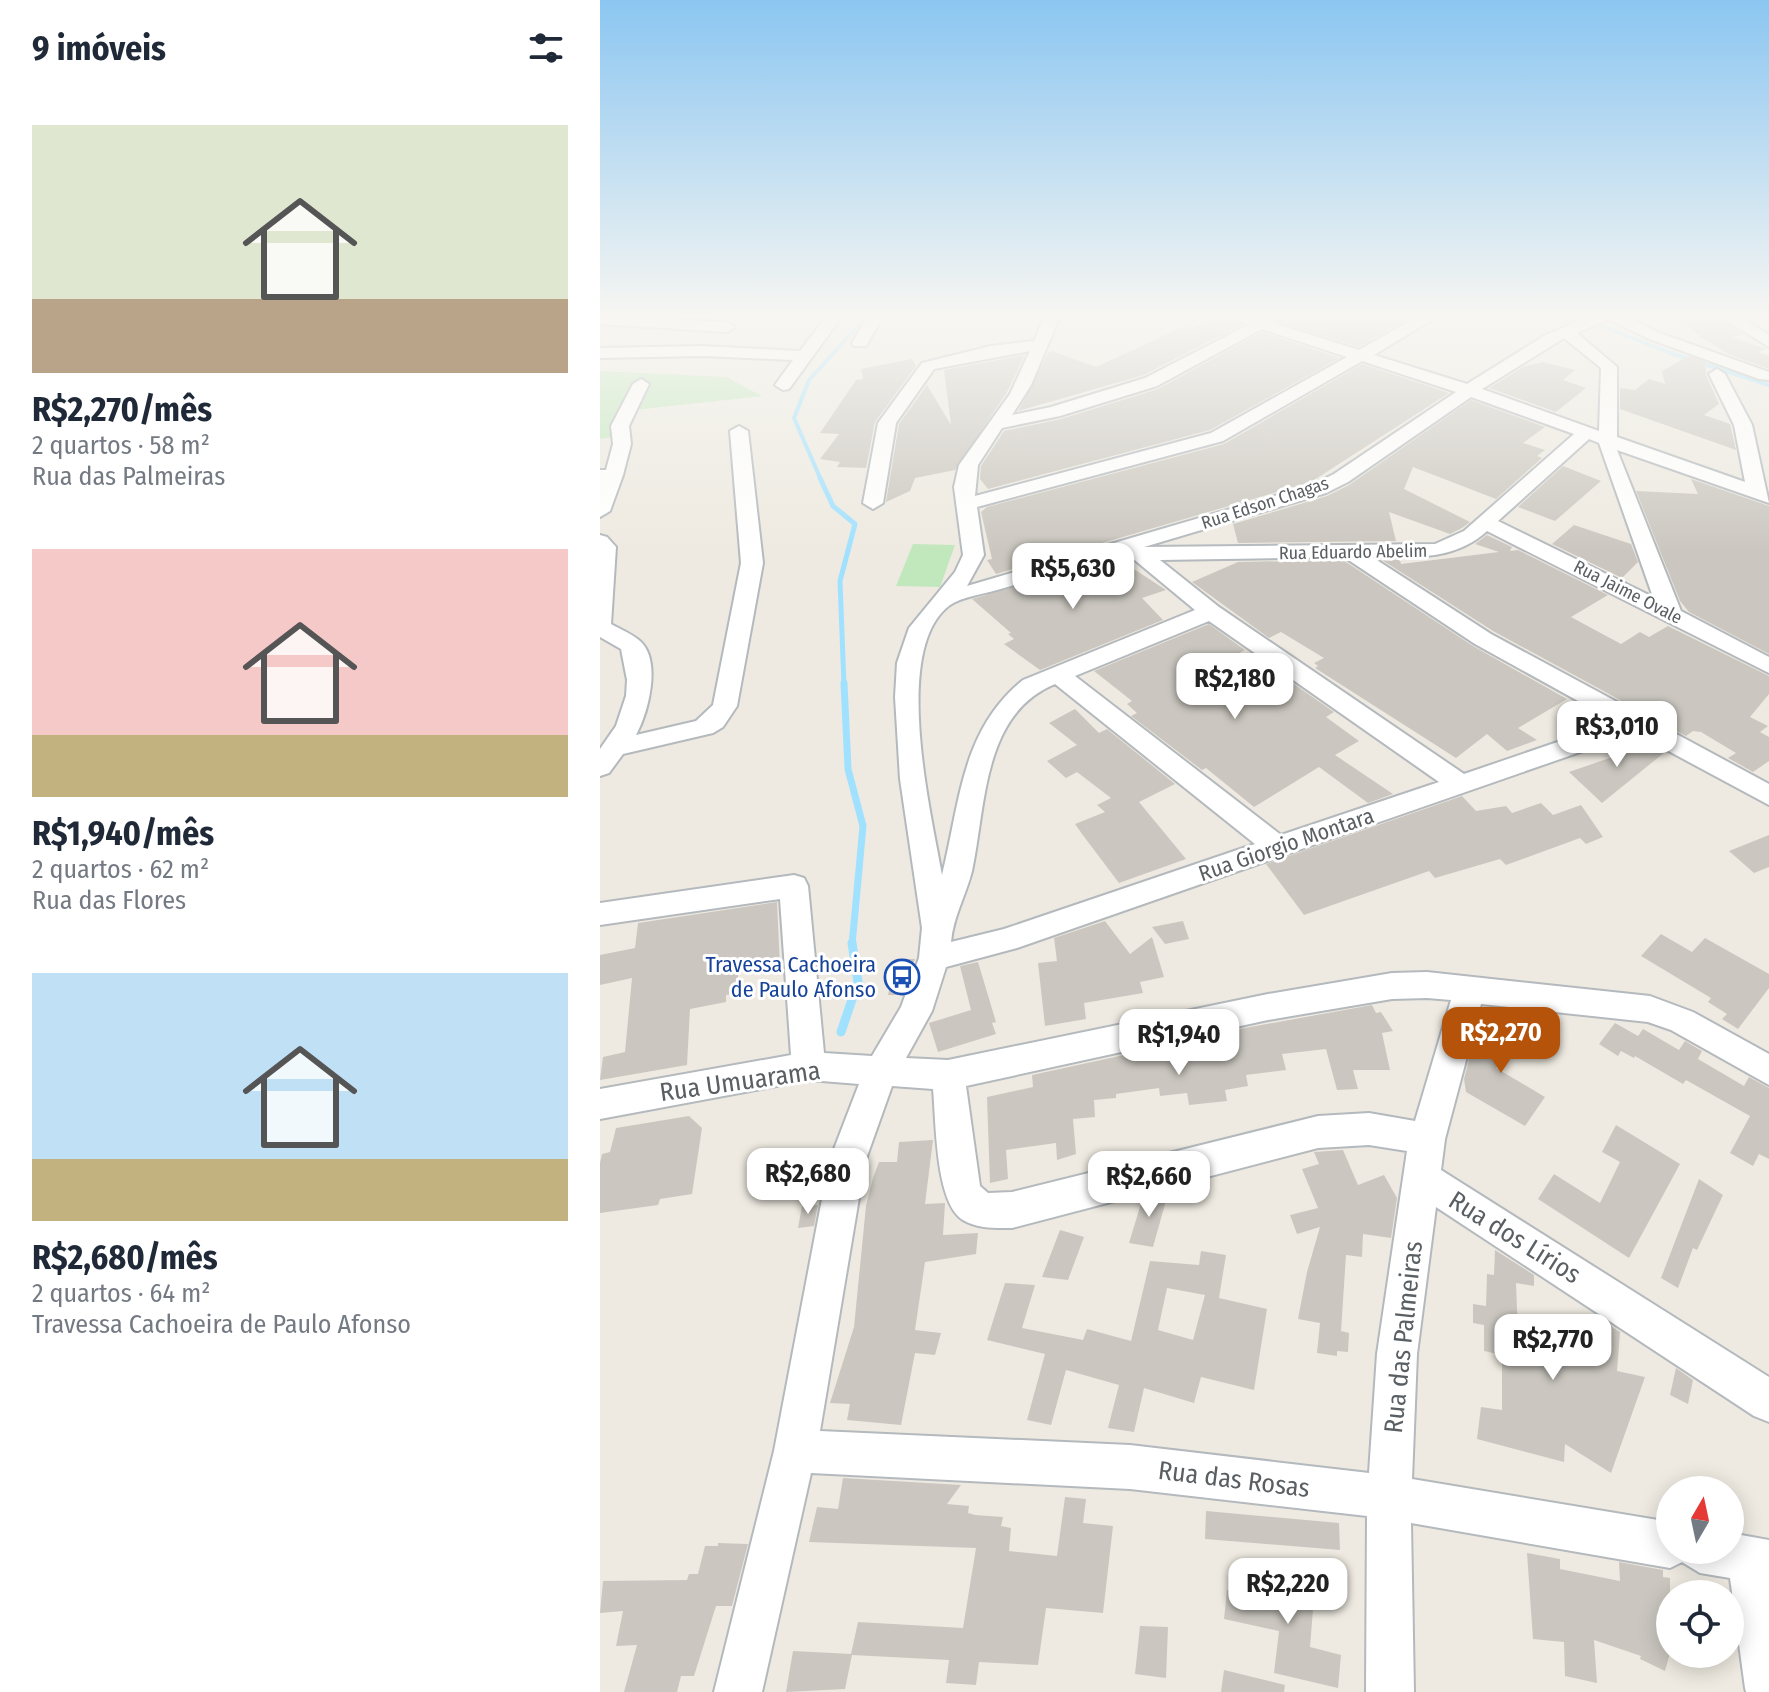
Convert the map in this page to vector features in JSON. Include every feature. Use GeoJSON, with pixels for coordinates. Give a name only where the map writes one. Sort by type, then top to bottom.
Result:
{"type":"FeatureCollection","features":[{"type":"Feature","properties":{"kind":"street"},"geometry":{"type":"LineString","coordinates":[[600,511],[607,475],[622,444],[620,426],[636,395]]}},
{"type":"Feature","properties":{"kind":"street"},"geometry":{"type":"LineString","coordinates":[[873,503],[887,423],[907,395]]}},
{"type":"Feature","properties":{"kind":"street"},"geometry":{"type":"LineString","coordinates":[[935,943],[909,736],[908,664],[915,638],[939,600],[970,565],[974,551],[964,478],[969,462],[1017,395]]}},
{"type":"Feature","properties":{"kind":"street"},"geometry":{"type":"LineString","coordinates":[[998,423],[1054,412],[1113,395]]}},
{"type":"Feature","properties":{"kind":"street"},"geometry":{"type":"LineString","coordinates":[[966,504],[1217,437],[1294,395]]}},
{"type":"Feature","properties":{"kind":"street","name":"Rua Edson Chagas"},"geometry":{"type":"LineString","coordinates":[[939,600],[999,581],[1134,549],[1319,489],[1341,478],[1465,395]]}},
{"type":"Feature","properties":{"kind":"street"},"geometry":{"type":"LineString","coordinates":[[1482,395],[1763,494]]}},
{"type":"Feature","properties":{"kind":"street"},"geometry":{"type":"LineString","coordinates":[[1608,395],[1607,438],[1611,459],[1671,614]]}},
{"type":"Feature","properties":{"kind":"street"},"geometry":{"type":"LineString","coordinates":[[1728,395],[1743,425],[1763,494]]}},
{"type":"Feature","properties":{"kind":"street"},"geometry":{"type":"LineString","coordinates":[[1743,425],[1769,433]]}},
{"type":"Feature","properties":{"kind":"street"},"geometry":{"type":"LineString","coordinates":[[615,748],[704,727],[714,721],[725,706],[752,563],[739,431]]}},
{"type":"Feature","properties":{"kind":"street","name":"Rua Eduardo Abelim"},"geometry":{"type":"LineString","coordinates":[[1134,549],[1439,550],[1451,546],[1485,523],[1587,431]]}},
{"type":"Feature","properties":{"kind":"street","name":"Rua Jaime Ovale"},"geometry":{"type":"LineString","coordinates":[[1485,523],[1769,666]]}},
{"type":"Feature","properties":{"kind":"street"},"geometry":{"type":"LineString","coordinates":[[600,541],[606,547],[600,627],[627,640],[634,652],[638,708],[600,767]]}},
{"type":"Feature","properties":{"kind":"street"},"geometry":{"type":"LineString","coordinates":[[1134,549],[1211,612],[1462,785]]}},
{"type":"Feature","properties":{"kind":"street"},"geometry":{"type":"LineString","coordinates":[[974,551],[999,581]]}},
{"type":"Feature","properties":{"kind":"street"},"geometry":{"type":"LineString","coordinates":[[1350,552],[1483,639],[1768,794]]}},
{"type":"Feature","properties":{"kind":"street"},"geometry":{"type":"LineString","coordinates":[[738,1692],[795,1451],[847,1162],[881,1070],[916,1011],[959,866],[973,783],[988,738],[1014,696],[1211,612]]}},
{"type":"Feature","properties":{"kind":"street"},"geometry":{"type":"LineString","coordinates":[[1059,675],[1277,847]]}},
{"type":"Feature","properties":{"kind":"street","name":"Rua Giorgio Montara"},"geometry":{"type":"LineString","coordinates":[[935,943],[1006,940],[1637,724]]}},
{"type":"Feature","properties":{"kind":"street"},"geometry":{"type":"LineString","coordinates":[[600,914],[794,886],[809,1066]]}},
{"type":"Feature","properties":{"kind":"street","name":"Rua Umuarama"},"geometry":{"type":"LineString","coordinates":[[600,1104],[809,1066],[948,1075],[1268,1007],[1392,986],[1470,988],[1650,1009],[1682,1021],[1769,1071]]}},
{"type":"Feature","properties":{"kind":"street","name":"Rua das Palmeiras"},"geometry":{"type":"LineString","coordinates":[[1390,1692],[1389,1497],[1397,1354],[1425,1159],[1470,988]]}},
{"type":"Feature","properties":{"kind":"street","name":"Rua dos Lírios"},"geometry":{"type":"LineString","coordinates":[[948,1075],[963,1194],[975,1207],[988,1211],[1048,1202],[1318,1132],[1369,1129],[1425,1159],[1769,1401]]}},
{"type":"Feature","properties":{"kind":"street","name":"Rua das Rosas"},"geometry":{"type":"LineString","coordinates":[[795,1451],[1130,1467],[1389,1497],[1656,1543]]}},
{"type":"Feature","properties":{"kind":"street"},"geometry":{"type":"LineString","coordinates":[[1760,1560],[1769,1688]]}},
{"type":"Feature","properties":{"kind":"green space"},"geometry":{"type":"Polygon","coordinates":[[[600,395],[762,396],[626,411],[631,434],[600,439],[600,395]]]}},
{"type":"Feature","properties":{"kind":"green space"},"geometry":{"type":"Polygon","coordinates":[[[913,544],[955,545],[940,587],[896,586],[913,544]]]}},
{"type":"Feature","properties":{"kind":"building"},"geometry":{"type":"Polygon","coordinates":[[[846,395],[895,395],[875,422],[866,468],[837,467],[840,462],[820,459],[839,434],[820,433],[846,395]]]}},
{"type":"Feature","properties":{"kind":"building"},"geometry":{"type":"Polygon","coordinates":[[[920,395],[933,395],[951,425],[947,395],[1005,395],[955,470],[915,478],[910,491],[886,502],[899,424],[920,395]]]}},
{"type":"Feature","properties":{"kind":"building"},"geometry":{"type":"Polygon","coordinates":[[[1026,395],[1074,395],[1018,411],[1026,395]]]}},
{"type":"Feature","properties":{"kind":"building"},"geometry":{"type":"Polygon","coordinates":[[[1139,395],[1273,395],[1210,430],[988,489],[980,479],[981,466],[1004,431],[1061,419],[1139,395]]]}},
{"type":"Feature","properties":{"kind":"building"},"geometry":{"type":"Polygon","coordinates":[[[1309,395],[1446,395],[1311,482],[996,574],[987,560],[992,559],[981,512],[987,507],[1224,444],[1309,395]]]}},
{"type":"Feature","properties":{"kind":"building"},"geometry":{"type":"Polygon","coordinates":[[[1508,395],[1577,395],[1556,412],[1508,395]]]}},
{"type":"Feature","properties":{"kind":"building"},"geometry":{"type":"Polygon","coordinates":[[[1620,395],[1715,395],[1719,404],[1704,415],[1730,424],[1736,450],[1620,409],[1620,395]]]}},
{"type":"Feature","properties":{"kind":"building"},"geometry":{"type":"Polygon","coordinates":[[[1471,400],[1545,427],[1523,443],[1545,450],[1537,456],[1542,458],[1496,499],[1413,467],[1404,489],[1470,522],[1462,528],[1450,534],[1389,512],[1396,541],[1238,543],[1233,524],[1327,496],[1349,485],[1471,400]]]}},
{"type":"Feature","properties":{"kind":"building"},"geometry":{"type":"Polygon","coordinates":[[[1563,466],[1601,481],[1555,521],[1518,507],[1563,466]]]}},
{"type":"Feature","properties":{"kind":"building"},"geometry":{"type":"Polygon","coordinates":[[[1691,479],[1769,506],[1769,654],[1689,612],[1680,601],[1636,491],[1698,494],[1691,479]]]}},
{"type":"Feature","properties":{"kind":"building"},"geometry":{"type":"Polygon","coordinates":[[[1574,525],[1631,544],[1638,562],[1622,578],[1552,544],[1574,525]]]}},
{"type":"Feature","properties":{"kind":"building"},"geometry":{"type":"Polygon","coordinates":[[[1487,535],[1512,547],[1510,551],[1518,550],[1608,595],[1571,617],[1621,644],[1640,632],[1649,637],[1668,626],[1769,676],[1769,694],[1750,717],[1768,726],[1760,732],[1769,737],[1769,761],[1753,772],[1728,758],[1736,753],[1701,732],[1693,731],[1686,736],[1493,631],[1382,560],[1400,560],[1401,564],[1499,552],[1475,544],[1487,535]]]}},
{"type":"Feature","properties":{"kind":"building"},"geometry":{"type":"Polygon","coordinates":[[[1111,559],[1120,560],[1166,590],[1142,598],[1163,620],[1040,670],[1004,644],[1014,639],[1008,634],[1011,633],[972,599],[1111,559]]]}},
{"type":"Feature","properties":{"kind":"building"},"geometry":{"type":"Polygon","coordinates":[[[1343,560],[1473,646],[1567,699],[1518,728],[1537,740],[1507,751],[1487,734],[1456,758],[1315,668],[1318,666],[1314,663],[1324,658],[1281,632],[1269,638],[1192,582],[1238,562],[1343,560]]]}},
{"type":"Feature","properties":{"kind":"building"},"geometry":{"type":"Polygon","coordinates":[[[1209,624],[1245,650],[1235,655],[1219,656],[1182,674],[1215,699],[1220,696],[1231,704],[1268,684],[1276,690],[1291,682],[1334,712],[1326,717],[1359,741],[1335,755],[1393,794],[1368,803],[1319,767],[1254,807],[1206,768],[1202,770],[1131,716],[1137,713],[1127,704],[1132,701],[1094,671],[1209,624]]]}},
{"type":"Feature","properties":{"kind":"building"},"geometry":{"type":"Polygon","coordinates":[[[1075,709],[1099,733],[1107,729],[1175,784],[1139,802],[1186,859],[1119,883],[1082,834],[1075,824],[1105,812],[1097,805],[1111,798],[1077,772],[1066,778],[1047,761],[1077,745],[1049,723],[1075,709]]]}},
{"type":"Feature","properties":{"kind":"building"},"geometry":{"type":"Polygon","coordinates":[[[1639,739],[1665,752],[1602,803],[1569,772],[1624,753],[1613,744],[1639,739]]]}},
{"type":"Feature","properties":{"kind":"building"},"geometry":{"type":"Polygon","coordinates":[[[1462,796],[1476,811],[1506,806],[1512,813],[1541,803],[1553,815],[1581,805],[1603,837],[1586,844],[1580,838],[1506,865],[1500,859],[1435,878],[1429,871],[1304,915],[1266,864],[1462,796]]]}},
{"type":"Feature","properties":{"kind":"building"},"geometry":{"type":"Polygon","coordinates":[[[1769,835],[1769,867],[1754,873],[1729,851],[1769,835]]]}},
{"type":"Feature","properties":{"kind":"building"},"geometry":{"type":"Polygon","coordinates":[[[777,902],[780,967],[738,973],[738,993],[726,995],[726,1002],[690,1009],[687,1065],[600,1080],[603,1057],[625,1052],[632,978],[600,985],[600,955],[635,948],[638,923],[777,902]]]}},
{"type":"Feature","properties":{"kind":"building"},"geometry":{"type":"Polygon","coordinates":[[[1105,921],[1130,954],[1152,937],[1164,977],[1140,982],[1143,993],[1084,1003],[1086,1019],[1045,1026],[1038,963],[1057,961],[1054,938],[1105,921]]]}},
{"type":"Feature","properties":{"kind":"building"},"geometry":{"type":"Polygon","coordinates":[[[1183,921],[1189,939],[1165,944],[1152,927],[1183,921]]]}},
{"type":"Feature","properties":{"kind":"building"},"geometry":{"type":"Polygon","coordinates":[[[1661,934],[1692,952],[1705,938],[1769,974],[1769,988],[1738,1029],[1722,1019],[1727,1014],[1708,1002],[1711,998],[1641,956],[1661,934]]]}},
{"type":"Feature","properties":{"kind":"building","name":"Travessa Cachoeira de Paulo Afonso"},"geometry":{"type":"Polygon","coordinates":[[[896,959],[915,959],[902,995],[888,995],[896,959]]]}},
{"type":"Feature","properties":{"kind":"building"},"geometry":{"type":"Polygon","coordinates":[[[978,962],[996,1022],[992,1023],[996,1034],[938,1052],[929,1023],[971,1010],[960,966],[978,962]]]}},
{"type":"Feature","properties":{"kind":"building"},"geometry":{"type":"Polygon","coordinates":[[[1372,1005],[1376,1013],[1381,1012],[1393,1031],[1382,1033],[1390,1070],[1353,1070],[1358,1089],[1337,1090],[1326,1049],[1282,1054],[1286,1070],[1246,1075],[1248,1086],[1225,1090],[1227,1101],[1189,1105],[1187,1093],[1160,1096],[1159,1088],[1116,1094],[1116,1098],[1094,1100],[1095,1117],[1073,1119],[1076,1154],[1057,1160],[1056,1143],[1006,1150],[1008,1179],[990,1183],[987,1097],[1033,1087],[1032,1075],[1193,1040],[1193,1043],[1236,1037],[1234,1030],[1372,1005]]]}},
{"type":"Feature","properties":{"kind":"building"},"geometry":{"type":"Polygon","coordinates":[[[1517,1014],[1533,1024],[1496,1068],[1545,1097],[1525,1126],[1466,1092],[1464,1079],[1476,1033],[1494,1044],[1517,1014]]]}},
{"type":"Feature","properties":{"kind":"building"},"geometry":{"type":"Polygon","coordinates":[[[1615,1023],[1638,1036],[1643,1029],[1679,1050],[1685,1041],[1702,1051],[1698,1059],[1744,1086],[1749,1077],[1769,1088],[1769,1159],[1759,1154],[1753,1166],[1730,1153],[1750,1116],[1686,1080],[1683,1084],[1635,1056],[1621,1051],[1618,1056],[1599,1044],[1615,1023]]]}},
{"type":"Feature","properties":{"kind":"building"},"geometry":{"type":"Polygon","coordinates":[[[689,1116],[702,1128],[692,1194],[660,1199],[658,1205],[600,1213],[600,1163],[602,1154],[610,1152],[616,1128],[689,1116]]]}},
{"type":"Feature","properties":{"kind":"building"},"geometry":{"type":"Polygon","coordinates":[[[1616,1125],[1680,1164],[1629,1258],[1538,1199],[1554,1174],[1600,1203],[1620,1162],[1602,1152],[1616,1125]]]}},
{"type":"Feature","properties":{"kind":"building"},"geometry":{"type":"Polygon","coordinates":[[[933,1140],[925,1204],[945,1203],[943,1235],[978,1233],[976,1254],[925,1262],[915,1330],[941,1333],[935,1355],[915,1353],[901,1425],[847,1420],[850,1404],[830,1403],[854,1327],[866,1206],[873,1178],[879,1162],[897,1162],[899,1142],[933,1140]]]}},
{"type":"Feature","properties":{"kind":"building"},"geometry":{"type":"Polygon","coordinates":[[[1343,1150],[1358,1185],[1384,1175],[1397,1198],[1391,1238],[1363,1234],[1362,1257],[1346,1255],[1341,1331],[1349,1333],[1348,1352],[1337,1351],[1337,1356],[1317,1353],[1320,1323],[1298,1319],[1320,1227],[1297,1234],[1290,1215],[1318,1208],[1302,1169],[1319,1164],[1314,1152],[1343,1150]]]}},
{"type":"Feature","properties":{"kind":"building"},"geometry":{"type":"Polygon","coordinates":[[[1699,1179],[1723,1195],[1697,1250],[1693,1248],[1678,1288],[1661,1278],[1699,1179]]]}},
{"type":"Feature","properties":{"kind":"building"},"geometry":{"type":"Polygon","coordinates":[[[1169,1190],[1153,1247],[1129,1243],[1143,1197],[1169,1190]]]}},
{"type":"Feature","properties":{"kind":"building"},"geometry":{"type":"Polygon","coordinates":[[[818,1205],[814,1226],[798,1228],[802,1206],[818,1205]]]}},
{"type":"Feature","properties":{"kind":"building"},"geometry":{"type":"Polygon","coordinates":[[[1060,1230],[1084,1237],[1068,1280],[1042,1277],[1060,1230]]]}},
{"type":"Feature","properties":{"kind":"building"},"geometry":{"type":"Polygon","coordinates":[[[1495,1250],[1534,1275],[1534,1286],[1516,1283],[1518,1335],[1592,1345],[1593,1314],[1620,1332],[1617,1371],[1645,1377],[1611,1473],[1565,1444],[1564,1462],[1477,1439],[1481,1407],[1502,1410],[1502,1355],[1484,1351],[1484,1325],[1473,1323],[1473,1304],[1486,1306],[1487,1274],[1494,1275],[1495,1250]]]}},
{"type":"Feature","properties":{"kind":"building"},"geometry":{"type":"Polygon","coordinates":[[[1201,1251],[1226,1255],[1219,1298],[1267,1309],[1254,1390],[1201,1377],[1194,1403],[1144,1388],[1134,1432],[1108,1428],[1119,1385],[1066,1370],[1051,1425],[1027,1420],[1045,1354],[987,1340],[1005,1283],[1035,1285],[1022,1328],[1083,1340],[1087,1329],[1131,1341],[1150,1261],[1199,1265],[1201,1251]],[[1167,1288],[1158,1330],[1193,1340],[1205,1295],[1167,1288]]]}},
{"type":"Feature","properties":{"kind":"building"},"geometry":{"type":"Polygon","coordinates":[[[1676,1368],[1693,1380],[1688,1404],[1670,1395],[1676,1368]]]}},
{"type":"Feature","properties":{"kind":"building"},"geometry":{"type":"Polygon","coordinates":[[[843,1478],[961,1485],[947,1504],[969,1506],[968,1513],[975,1515],[1003,1517],[1001,1526],[1011,1528],[1009,1551],[1057,1556],[1065,1497],[1086,1499],[1083,1523],[1113,1526],[1103,1613],[1046,1608],[1038,1665],[979,1662],[976,1685],[946,1683],[949,1660],[852,1655],[845,1689],[786,1692],[793,1651],[851,1654],[858,1622],[963,1628],[976,1548],[809,1542],[817,1507],[838,1509],[843,1478]]]}},
{"type":"Feature","properties":{"kind":"building"},"geometry":{"type":"Polygon","coordinates":[[[1206,1511],[1339,1523],[1340,1550],[1205,1539],[1206,1511]]]}},
{"type":"Feature","properties":{"kind":"building"},"geometry":{"type":"Polygon","coordinates":[[[718,1543],[748,1544],[732,1606],[716,1606],[694,1676],[681,1676],[677,1692],[624,1692],[637,1645],[616,1646],[623,1611],[600,1613],[603,1581],[687,1580],[689,1574],[698,1574],[705,1546],[718,1546],[718,1543]]]}},
{"type":"Feature","properties":{"kind":"building"},"geometry":{"type":"Polygon","coordinates":[[[1527,1553],[1560,1559],[1560,1569],[1620,1581],[1619,1562],[1663,1570],[1663,1577],[1670,1578],[1656,1580],[1656,1667],[1640,1659],[1641,1656],[1594,1640],[1597,1683],[1565,1676],[1564,1642],[1533,1639],[1527,1553]]]}},
{"type":"Feature","properties":{"kind":"building"},"geometry":{"type":"Polygon","coordinates":[[[1316,1572],[1310,1647],[1341,1655],[1338,1688],[1274,1673],[1279,1631],[1224,1619],[1227,1590],[1263,1595],[1262,1577],[1316,1572]]]}},
{"type":"Feature","properties":{"kind":"building"},"geometry":{"type":"Polygon","coordinates":[[[1140,1626],[1168,1627],[1166,1678],[1135,1674],[1140,1626]]]}},
{"type":"Feature","properties":{"kind":"building"},"geometry":{"type":"Polygon","coordinates":[[[1224,1670],[1285,1685],[1284,1692],[1221,1692],[1224,1670]]]}},
{"type":"Feature","properties":{"kind":"waterway"},"geometry":{"type":"LineString","coordinates":[[803,395],[794,418],[821,480]]}},
{"type":"Feature","properties":{"kind":"waterway"},"geometry":{"type":"LineString","coordinates":[[820,478],[833,506],[855,524],[840,581],[844,685]]}},
{"type":"Feature","properties":{"kind":"waterway"},"geometry":{"type":"LineString","coordinates":[[844,683],[848,769],[863,826],[852,944]]}},
{"type":"Feature","properties":{"kind":"waterway"},"geometry":{"type":"LineString","coordinates":[[841,1032],[858,982],[852,944]]}},
{"type":"Feature","properties":{"kind":"place","name":"Travessa Cachoeira de Paulo Afonso"},"geometry":{"type":"Point","coordinates":[902,977]}}]}
